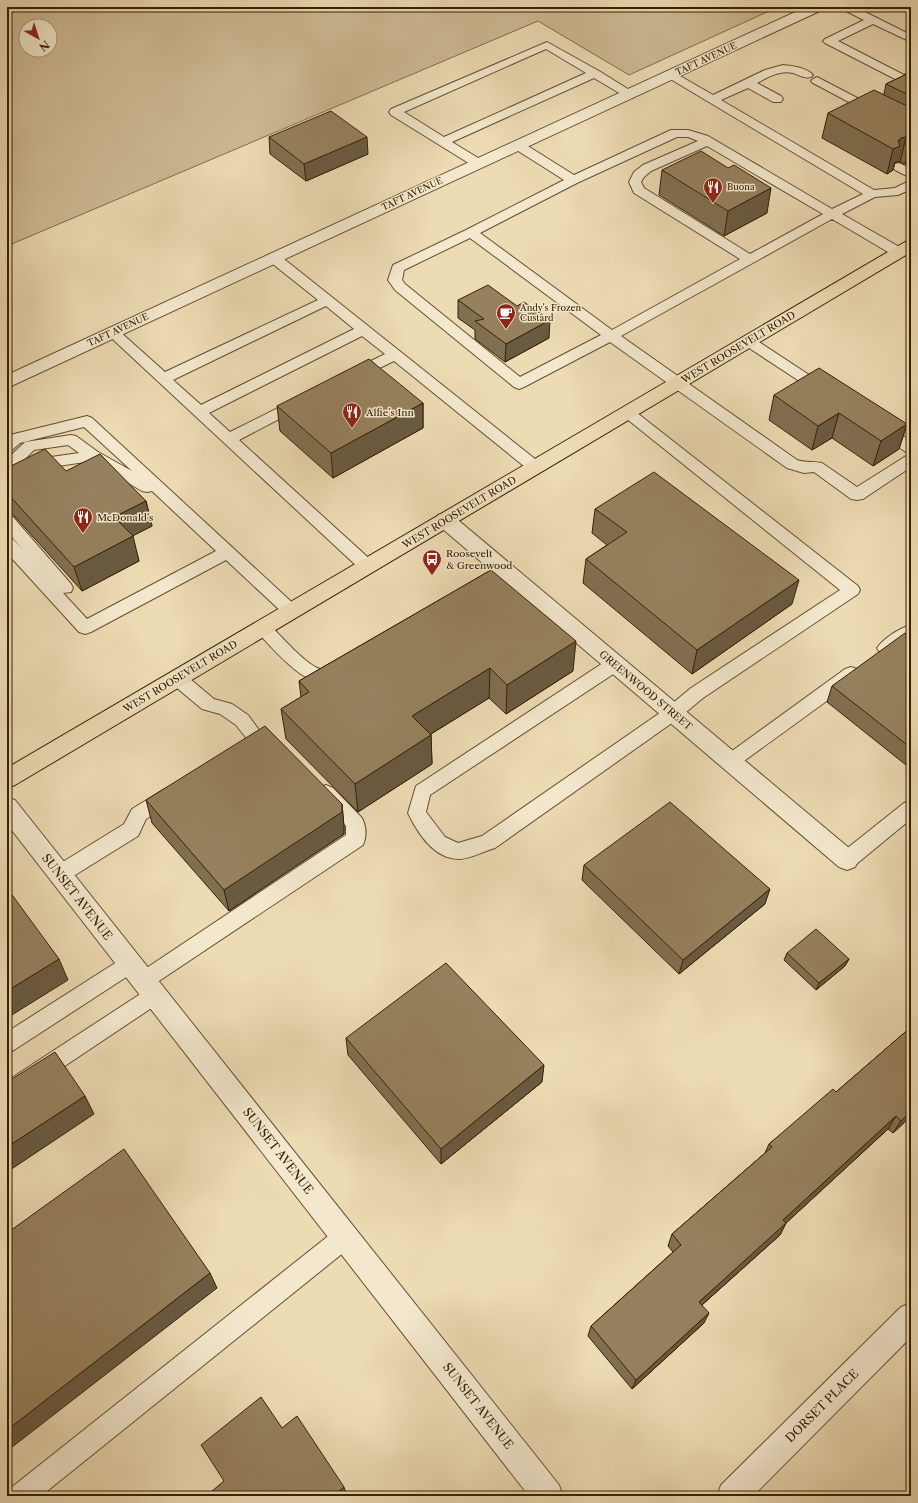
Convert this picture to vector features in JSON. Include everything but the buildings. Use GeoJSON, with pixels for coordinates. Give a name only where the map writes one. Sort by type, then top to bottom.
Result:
{"type":"FeatureCollection","features":[{"type":"Feature","properties":{"kind":"main road","name":"WEST ROOSEVELT ROAD"},"geometry":{"type":"LineString","coordinates":[[7,779],[905,248]]}},
{"type":"Feature","properties":{"kind":"street","name":"TAFT AVENUE"},"geometry":{"type":"LineString","coordinates":[[7,382],[818,7]]}},
{"type":"Feature","properties":{"kind":"street","name":"GREENWOOD STREET"},"geometry":{"type":"LineString","coordinates":[[445,520],[505,580],[615,664],[847,860]]}},
{"type":"Feature","properties":{"kind":"street","name":"SUNSET AVENUE"},"geometry":{"type":"LineString","coordinates":[[7,807],[548,1496]]}},
{"type":"Feature","properties":{"kind":"street","name":"DORSET PLACE"},"geometry":{"type":"LineString","coordinates":[[732,1496],[911,1317]]}},
{"type":"Feature","properties":{"kind":"lane"},"geometry":{"type":"LineString","coordinates":[[846,7],[911,39]]}},
{"type":"Feature","properties":{"kind":"lane"},"geometry":{"type":"LineString","coordinates":[[873,20],[829,41],[903,80],[911,76]]}},
{"type":"Feature","properties":{"kind":"lane"},"geometry":{"type":"LineString","coordinates":[[479,164],[395,112],[547,45],[630,94]]}},
{"type":"Feature","properties":{"kind":"lane"},"geometry":{"type":"LineString","coordinates":[[713,99],[769,72],[781,69],[792,69],[812,78],[911,131]]}},
{"type":"Feature","properties":{"kind":"lane"},"geometry":{"type":"LineString","coordinates":[[443,142],[595,73]]}},
{"type":"Feature","properties":{"kind":"lane"},"geometry":{"type":"LineString","coordinates":[[671,75],[872,194]]}},
{"type":"Feature","properties":{"kind":"lane"},"geometry":{"type":"LineString","coordinates":[[748,83],[777,99]]}},
{"type":"Feature","properties":{"kind":"lane"},"geometry":{"type":"LineString","coordinates":[[905,248],[832,214],[708,140],[697,135],[684,132],[675,134],[573,180],[471,233],[398,268],[394,280],[400,287],[519,384],[611,336],[832,214],[872,194],[898,191],[911,184]]}},
{"type":"Feature","properties":{"kind":"lane"},"geometry":{"type":"LineString","coordinates":[[708,140],[647,168],[638,175],[635,182],[640,190],[749,259]]}},
{"type":"Feature","properties":{"kind":"lane"},"geometry":{"type":"LineString","coordinates":[[519,146],[573,180]]}},
{"type":"Feature","properties":{"kind":"lane"},"geometry":{"type":"LineString","coordinates":[[899,167],[911,174]]}},
{"type":"Feature","properties":{"kind":"lane"},"geometry":{"type":"LineString","coordinates":[[471,233],[611,336],[792,464],[804,468],[817,467],[857,495],[911,460]]}},
{"type":"Feature","properties":{"kind":"lane"},"geometry":{"type":"LineString","coordinates":[[274,258],[535,467]]}},
{"type":"Feature","properties":{"kind":"lane"},"geometry":{"type":"LineString","coordinates":[[163,379],[326,301]]}},
{"type":"Feature","properties":{"kind":"lane"},"geometry":{"type":"LineString","coordinates":[[199,412],[364,330]]}},
{"type":"Feature","properties":{"kind":"lane"},"geometry":{"type":"LineString","coordinates":[[113,333],[367,566]]}},
{"type":"Feature","properties":{"kind":"lane"},"geometry":{"type":"LineString","coordinates":[[748,341],[833,397]]}},
{"type":"Feature","properties":{"kind":"lane"},"geometry":{"type":"LineString","coordinates":[[339,383],[394,354]]}},
{"type":"Feature","properties":{"kind":"lane"},"geometry":{"type":"LineString","coordinates":[[228,439],[311,397]]}},
{"type":"Feature","properties":{"kind":"lane"},"geometry":{"type":"LineString","coordinates":[[615,664],[422,791],[417,814],[426,829],[441,844],[458,851],[488,842],[673,713],[697,693],[852,590],[772,528],[686,457],[627,412]]}},
{"type":"Feature","properties":{"kind":"lane"},"geometry":{"type":"LineString","coordinates":[[7,446],[15,439],[87,421],[291,611]]}},
{"type":"Feature","properties":{"kind":"lane"},"geometry":{"type":"LineString","coordinates":[[872,422],[911,448]]}},
{"type":"Feature","properties":{"kind":"lane"},"geometry":{"type":"LineString","coordinates":[[7,469],[93,456],[177,505]]}},
{"type":"Feature","properties":{"kind":"lane"},"geometry":{"type":"LineString","coordinates":[[7,520],[69,593],[85,628]]}},
{"type":"Feature","properties":{"kind":"lane"},"geometry":{"type":"LineString","coordinates":[[7,542],[85,628]]}},
{"type":"Feature","properties":{"kind":"lane"},"geometry":{"type":"LineString","coordinates":[[85,628],[228,552]]}},
{"type":"Feature","properties":{"kind":"lane"},"geometry":{"type":"LineString","coordinates":[[263,628],[298,663],[315,675],[333,677],[351,667]]}},
{"type":"Feature","properties":{"kind":"lane"},"geometry":{"type":"LineString","coordinates":[[731,761],[908,632],[911,635]]}},
{"type":"Feature","properties":{"kind":"lane"},"geometry":{"type":"LineString","coordinates":[[177,678],[208,704],[226,710],[242,720],[266,740],[232,758]]}},
{"type":"Feature","properties":{"kind":"lane"},"geometry":{"type":"LineString","coordinates":[[7,1093],[143,980],[356,839],[355,823],[317,784]]}},
{"type":"Feature","properties":{"kind":"lane"},"geometry":{"type":"LineString","coordinates":[[60,874],[131,830],[139,814],[185,786]]}},
{"type":"Feature","properties":{"kind":"lane"},"geometry":{"type":"LineString","coordinates":[[847,860],[911,808]]}},
{"type":"Feature","properties":{"kind":"lane"},"geometry":{"type":"LineString","coordinates":[[7,1043],[143,980]]}},
{"type":"Feature","properties":{"kind":"lane"},"geometry":{"type":"LineString","coordinates":[[21,1496],[345,1237]]}},
{"type":"Feature","properties":{"kind":"shaded area"},"geometry":{"type":"Polygon","coordinates":[[[7,7],[778,7],[629,75],[538,21],[7,246],[7,7]]]}},
{"type":"Feature","properties":{"kind":"place","name":"Buona"},"geometry":{"type":"Point","coordinates":[713,204]}},
{"type":"Feature","properties":{"kind":"place","name":"Andy's Frozen Custard"},"geometry":{"type":"Point","coordinates":[506,330]}},
{"type":"Feature","properties":{"kind":"place","name":"Alfie’s Inn"},"geometry":{"type":"Point","coordinates":[352,429]}},
{"type":"Feature","properties":{"kind":"place","name":"McDonald's"},"geometry":{"type":"Point","coordinates":[83,534]}},
{"type":"Feature","properties":{"kind":"place","name":"Roosevelt & Greenwood"},"geometry":{"type":"Point","coordinates":[432,576]}}]}
